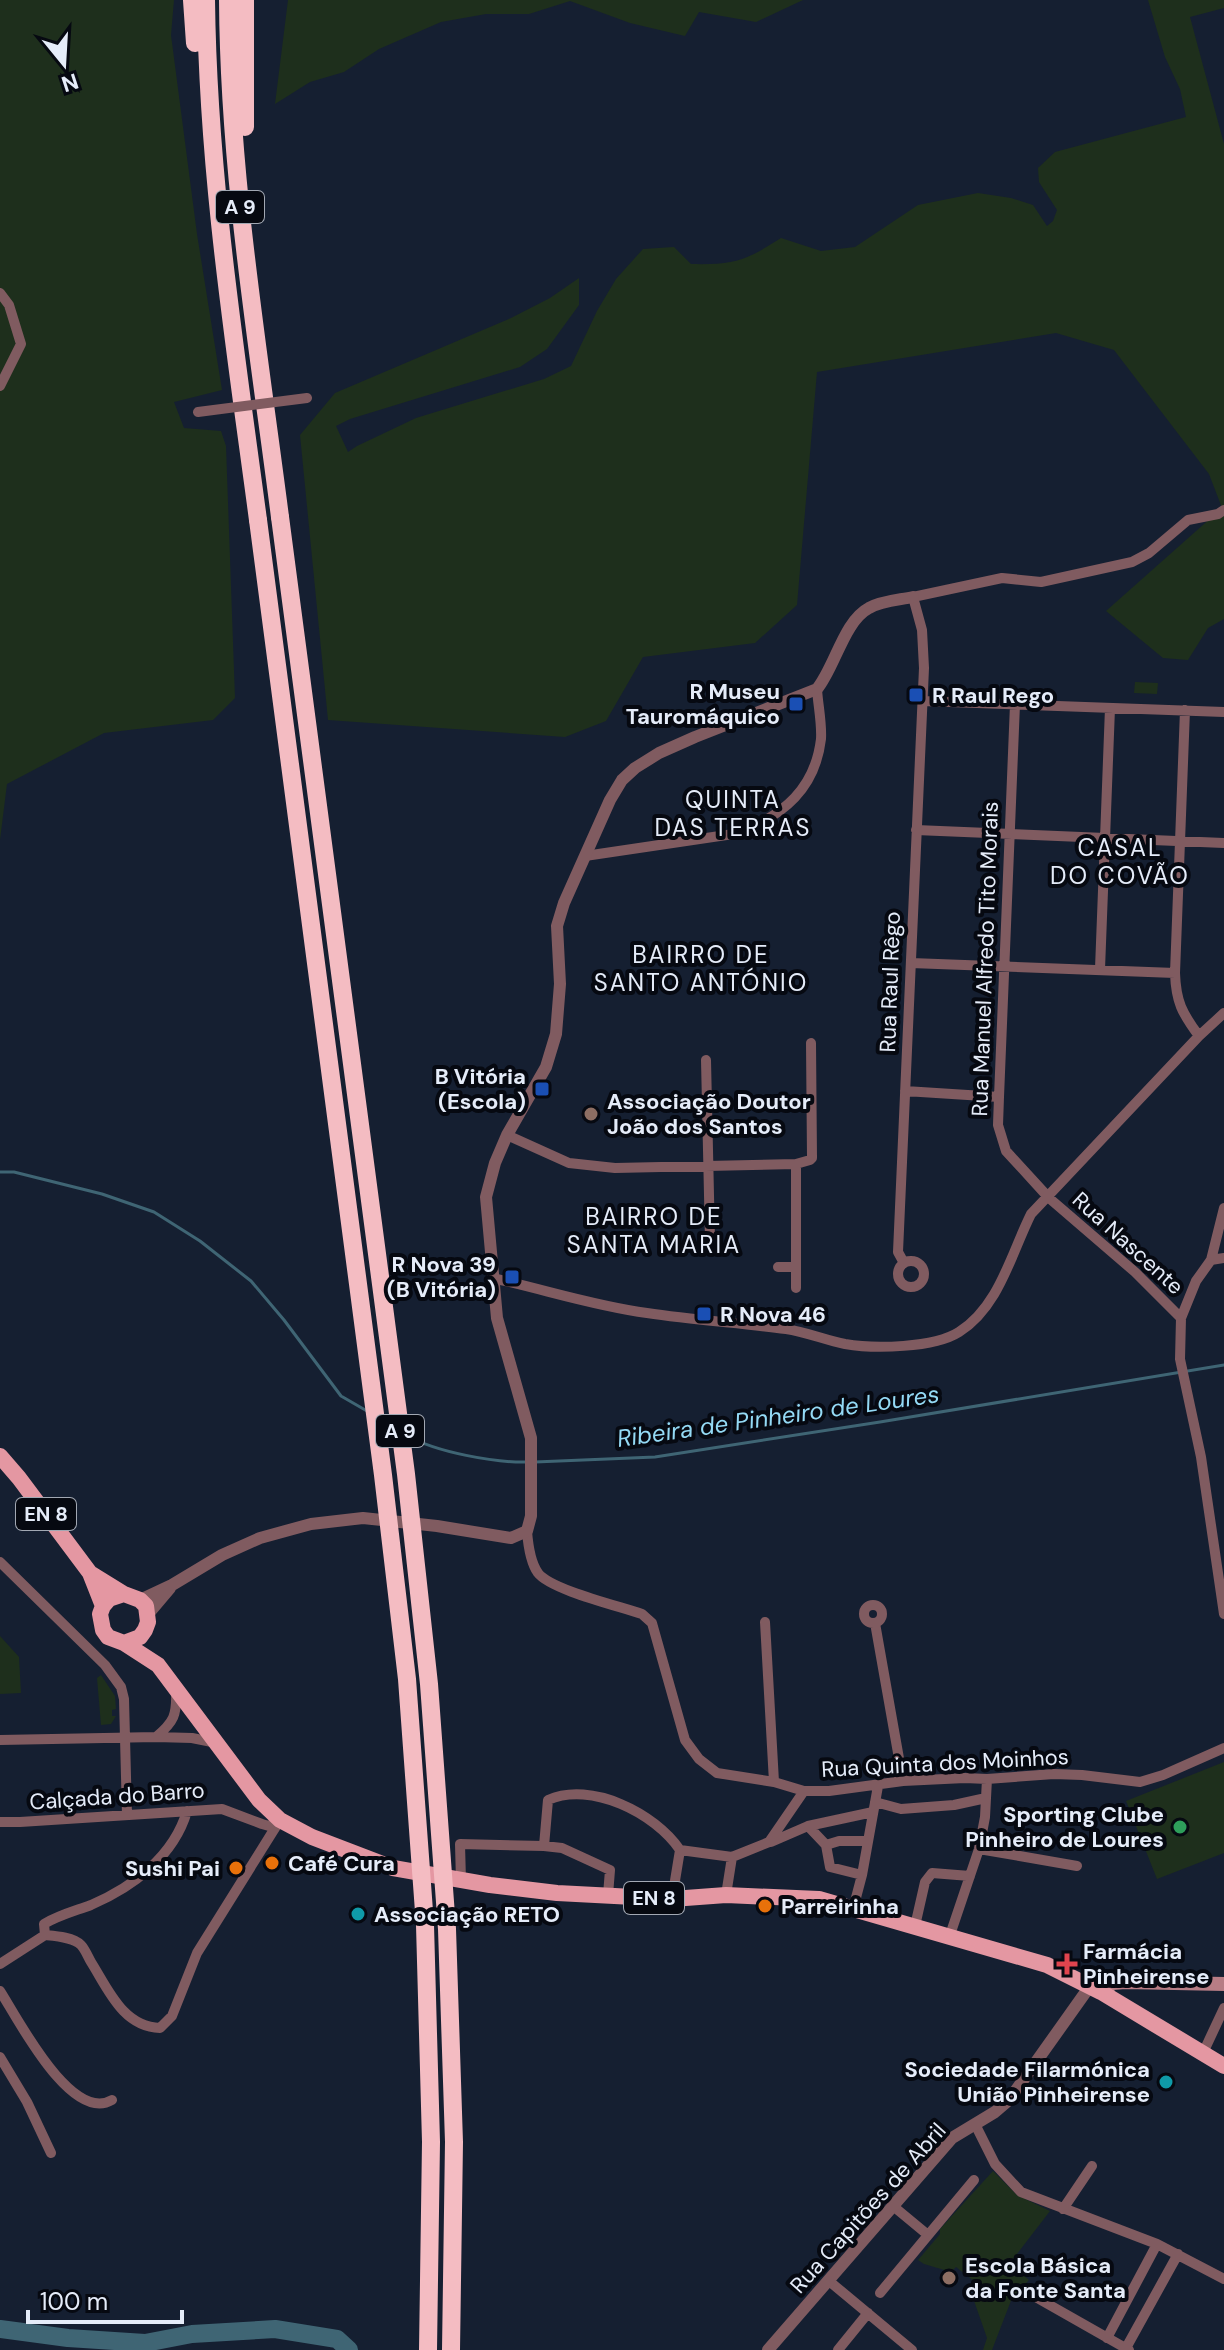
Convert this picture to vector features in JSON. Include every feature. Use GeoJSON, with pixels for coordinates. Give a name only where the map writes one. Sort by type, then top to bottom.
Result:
{"type":"FeatureCollection","features":[{"type":"Feature","properties":{"kind":"highway"},"geometry":{"type":"LineString","coordinates":[[192,0],[204,151],[225,275]]}},
{"type":"Feature","properties":{"kind":"highway","name":"A 9"},"geometry":{"type":"LineString","coordinates":[[206,0],[210,132],[225,275],[383,1475],[407,1679],[425,1925],[431,2142],[428,2350]]}},
{"type":"Feature","properties":{"kind":"highway","name":"A 9"},"geometry":{"type":"LineString","coordinates":[[228,0],[238,192],[402,1443],[429,1684],[447,1929],[454,2142],[451,2350]]}},
{"type":"Feature","properties":{"kind":"highway"},"geometry":{"type":"LineString","coordinates":[[245,0],[246,171],[266,413]]}},
{"type":"Feature","properties":{"kind":"main road","name":"EN 8"},"geometry":{"type":"LineString","coordinates":[[0,1456],[90,1573],[103,1606],[100,1614],[103,1630],[108,1637],[124,1643],[158,1665],[259,1800],[280,1820],[312,1837],[381,1864],[461,1881],[557,1893],[672,1899],[726,1895],[819,1899],[1047,1965],[1095,1989],[1224,2066]]}},
{"type":"Feature","properties":{"kind":"main road","name":"EN 8"},"geometry":{"type":"LineString","coordinates":[[90,1573],[140,1609],[158,1665]]}},
{"type":"Feature","properties":{"kind":"main road"},"geometry":{"type":"LineString","coordinates":[[103,1606],[109,1599],[140,1609],[140,1637],[124,1643]]}},
{"type":"Feature","properties":{"kind":"main road"},"geometry":{"type":"LineString","coordinates":[[1095,1989],[1125,1982],[1224,1984]]}},
{"type":"Feature","properties":{"kind":"street"},"geometry":{"type":"LineString","coordinates":[[0,293],[9,305],[21,344],[0,386]]}},
{"type":"Feature","properties":{"kind":"street"},"geometry":{"type":"LineString","coordinates":[[198,412],[307,398]]}},
{"type":"Feature","properties":{"kind":"street"},"geometry":{"type":"LineString","coordinates":[[140,1609],[172,1585],[222,1555],[260,1538],[311,1524],[363,1518],[511,1538],[527,1531],[531,1516],[531,1438],[497,1318],[486,1197],[507,1135],[546,1067],[556,1034],[560,984],[557,926],[564,903],[622,780],[659,753],[817,689],[857,619],[868,608],[1002,578],[1041,582],[1132,562],[1149,553],[1188,520],[1224,510]]}},
{"type":"Feature","properties":{"kind":"street","name":"Rua Raul Rêgo"},"geometry":{"type":"LineString","coordinates":[[904,1263],[898,1252],[924,668],[922,630],[913,597]]}},
{"type":"Feature","properties":{"kind":"street"},"geometry":{"type":"LineString","coordinates":[[585,856],[740,833],[780,812],[805,785],[817,756],[821,736],[817,689]]}},
{"type":"Feature","properties":{"kind":"street"},"geometry":{"type":"LineString","coordinates":[[922,701],[1224,712]]}},
{"type":"Feature","properties":{"kind":"street","name":"Rua Manuel Alfredo Tito Morais"},"geometry":{"type":"LineString","coordinates":[[1015,704],[998,1125],[1006,1151],[1049,1198]]}},
{"type":"Feature","properties":{"kind":"street"},"geometry":{"type":"LineString","coordinates":[[1100,969],[1110,708]]}},
{"type":"Feature","properties":{"kind":"street"},"geometry":{"type":"LineString","coordinates":[[1185,710],[1176,997],[1183,1015],[1199,1036]]}},
{"type":"Feature","properties":{"kind":"street"},"geometry":{"type":"LineString","coordinates":[[916,830],[1224,843]]}},
{"type":"Feature","properties":{"kind":"street"},"geometry":{"type":"LineString","coordinates":[[911,963],[1175,973]]}},
{"type":"Feature","properties":{"kind":"street"},"geometry":{"type":"LineString","coordinates":[[492,1278],[644,1313],[799,1331],[843,1343],[865,1346],[937,1341],[958,1333],[976,1318],[991,1299],[1031,1214],[1224,1013]]}},
{"type":"Feature","properties":{"kind":"street"},"geometry":{"type":"LineString","coordinates":[[507,1135],[569,1163],[615,1168],[796,1164],[812,1158],[811,1043]]}},
{"type":"Feature","properties":{"kind":"street"},"geometry":{"type":"LineString","coordinates":[[706,1060],[710,1240]]}},
{"type":"Feature","properties":{"kind":"street"},"geometry":{"type":"LineString","coordinates":[[905,1091],[999,1097]]}},
{"type":"Feature","properties":{"kind":"street"},"geometry":{"type":"LineString","coordinates":[[796,1164],[796,1288]]}},
{"type":"Feature","properties":{"kind":"street","name":"Rua Nascente"},"geometry":{"type":"LineString","coordinates":[[1049,1198],[1135,1272],[1181,1318]]}},
{"type":"Feature","properties":{"kind":"street"},"geometry":{"type":"LineString","coordinates":[[1224,1208],[1211,1260],[1196,1281],[1181,1318],[1180,1359],[1201,1457],[1224,1614]]}},
{"type":"Feature","properties":{"kind":"street"},"geometry":{"type":"LineString","coordinates":[[1211,1260],[1224,1258]]}},
{"type":"Feature","properties":{"kind":"street"},"geometry":{"type":"LineString","coordinates":[[778,1267],[796,1267]]}},
{"type":"Feature","properties":{"kind":"street","name":"Rua Quinta dos Moinhos"},"geometry":{"type":"LineString","coordinates":[[527,1531],[529,1550],[537,1572],[551,1584],[642,1614],[652,1623],[685,1740],[699,1759],[717,1773],[774,1782],[804,1791],[829,1791],[903,1781],[1054,1774],[1140,1782],[1224,1748]]}},
{"type":"Feature","properties":{"kind":"street"},"geometry":{"type":"LineString","coordinates":[[0,1562],[114,1675],[121,1687],[124,1699],[127,1815]]}},
{"type":"Feature","properties":{"kind":"street"},"geometry":{"type":"LineString","coordinates":[[765,1622],[774,1782]]}},
{"type":"Feature","properties":{"kind":"street"},"geometry":{"type":"LineString","coordinates":[[875,1623],[903,1781]]}},
{"type":"Feature","properties":{"kind":"street"},"geometry":{"type":"LineString","coordinates":[[156,1737],[170,1725],[175,1715],[176,1687]]}},
{"type":"Feature","properties":{"kind":"street"},"geometry":{"type":"LineString","coordinates":[[173,1738],[189,1728],[194,1722],[195,1713]]}},
{"type":"Feature","properties":{"kind":"street"},"geometry":{"type":"LineString","coordinates":[[0,1740],[156,1737],[192,1738],[217,1743]]}},
{"type":"Feature","properties":{"kind":"street"},"geometry":{"type":"LineString","coordinates":[[950,1935],[979,1849],[987,1779]]}},
{"type":"Feature","properties":{"kind":"street"},"geometry":{"type":"LineString","coordinates":[[853,1909],[878,1786]]}},
{"type":"Feature","properties":{"kind":"street"},"geometry":{"type":"LineString","coordinates":[[769,1842],[804,1791]]}},
{"type":"Feature","properties":{"kind":"street"},"geometry":{"type":"LineString","coordinates":[[544,1846],[548,1800],[563,1793],[610,1799],[634,1810],[673,1840],[680,1850],[672,1899]]}},
{"type":"Feature","properties":{"kind":"street"},"geometry":{"type":"LineString","coordinates":[[680,1850],[732,1857],[811,1826],[874,1807],[901,1809],[954,1805],[986,1798]]}},
{"type":"Feature","properties":{"kind":"street","name":"Calçada do Barro"},"geometry":{"type":"LineString","coordinates":[[0,1822],[222,1809],[269,1826],[280,1820]]}},
{"type":"Feature","properties":{"kind":"street"},"geometry":{"type":"LineString","coordinates":[[45,1935],[44,1924],[94,1904],[143,1876],[181,1831],[187,1811]]}},
{"type":"Feature","properties":{"kind":"street"},"geometry":{"type":"LineString","coordinates":[[0,1964],[45,1935],[60,1936],[80,1944],[117,2004],[136,2023],[160,2028],[172,2016],[197,1953],[280,1820]]}},
{"type":"Feature","properties":{"kind":"street"},"geometry":{"type":"LineString","coordinates":[[811,1826],[826,1845],[830,1867],[862,1875]]}},
{"type":"Feature","properties":{"kind":"street"},"geometry":{"type":"LineString","coordinates":[[826,1845],[839,1841],[868,1841]]}},
{"type":"Feature","properties":{"kind":"street"},"geometry":{"type":"LineString","coordinates":[[461,1881],[460,1844],[544,1846],[562,1848],[610,1870],[608,1895]]}},
{"type":"Feature","properties":{"kind":"street"},"geometry":{"type":"LineString","coordinates":[[979,1849],[1077,1866]]}},
{"type":"Feature","properties":{"kind":"street"},"geometry":{"type":"LineString","coordinates":[[726,1895],[732,1857]]}},
{"type":"Feature","properties":{"kind":"street"},"geometry":{"type":"LineString","coordinates":[[915,1926],[925,1882],[932,1873],[970,1876]]}},
{"type":"Feature","properties":{"kind":"street","name":"Rua Capitões de Abril"},"geometry":{"type":"LineString","coordinates":[[768,2350],[952,2138],[1009,2100],[1095,1989]]}},
{"type":"Feature","properties":{"kind":"street"},"geometry":{"type":"LineString","coordinates":[[0,1991],[55,2075],[87,2101],[106,2104],[112,2100]]}},
{"type":"Feature","properties":{"kind":"street"},"geometry":{"type":"LineString","coordinates":[[1203,2053],[1224,2008]]}},
{"type":"Feature","properties":{"kind":"street"},"geometry":{"type":"LineString","coordinates":[[0,2057],[27,2102],[51,2153]]}},
{"type":"Feature","properties":{"kind":"street"},"geometry":{"type":"LineString","coordinates":[[975,2124],[995,2164],[1021,2192],[1157,2244],[1224,2279]]}},
{"type":"Feature","properties":{"kind":"street"},"geometry":{"type":"LineString","coordinates":[[1063,2209],[1092,2166]]}},
{"type":"Feature","properties":{"kind":"street"},"geometry":{"type":"LineString","coordinates":[[880,2293],[974,2180]]}},
{"type":"Feature","properties":{"kind":"street"},"geometry":{"type":"LineString","coordinates":[[893,2206],[928,2235]]}},
{"type":"Feature","properties":{"kind":"street"},"geometry":{"type":"LineString","coordinates":[[1107,2338],[1157,2244]]}},
{"type":"Feature","properties":{"kind":"street"},"geometry":{"type":"LineString","coordinates":[[1032,2295],[1128,2349],[1178,2254]]}},
{"type":"Feature","properties":{"kind":"street"},"geometry":{"type":"LineString","coordinates":[[829,2281],[906,2348]]}},
{"type":"Feature","properties":{"kind":"street"},"geometry":{"type":"LineString","coordinates":[[838,2350],[868,2313]]}},
{"type":"Feature","properties":{"kind":"green space"},"geometry":{"type":"Polygon","coordinates":[[[0,0],[174,0],[171,35],[197,234],[222,390],[174,402],[184,428],[221,431],[226,446],[235,698],[213,720],[104,733],[7,784],[0,840],[0,0]]]}},
{"type":"Feature","properties":{"kind":"green space"},"geometry":{"type":"Polygon","coordinates":[[[288,0],[803,0],[756,22],[699,12],[685,36],[630,23],[570,1],[529,14],[486,14],[441,22],[379,49],[344,72],[310,82],[275,104],[288,0]]]}},
{"type":"Feature","properties":{"kind":"green space"},"geometry":{"type":"Polygon","coordinates":[[[1148,0],[1224,0],[1224,8],[1190,17],[1224,144],[1224,619],[1208,628],[1188,660],[1163,658],[1106,611],[1222,508],[1209,474],[1114,350],[1056,333],[817,372],[797,605],[755,643],[643,657],[606,721],[565,737],[328,720],[300,435],[335,393],[511,318],[550,298],[579,278],[579,305],[547,349],[520,367],[336,426],[348,452],[416,418],[544,379],[571,366],[616,279],[643,249],[674,247],[691,264],[706,264],[739,260],[781,238],[821,251],[855,247],[918,205],[978,193],[1033,205],[1047,226],[1053,221],[1057,210],[1039,182],[1038,168],[1055,152],[1186,117],[1180,89],[1165,57],[1148,0]]]}},
{"type":"Feature","properties":{"kind":"green space"},"geometry":{"type":"Polygon","coordinates":[[[1135,682],[1158,683],[1157,694],[1134,693],[1135,682]]]}},
{"type":"Feature","properties":{"kind":"green space"},"geometry":{"type":"Polygon","coordinates":[[[0,1636],[19,1657],[21,1693],[0,1694],[0,1636]]]}},
{"type":"Feature","properties":{"kind":"green space"},"geometry":{"type":"Polygon","coordinates":[[[101,1675],[115,1696],[116,1709],[112,1710],[112,1716],[116,1716],[111,1724],[101,1725],[97,1678],[101,1675]]]}},
{"type":"Feature","properties":{"kind":"green space","name":"Sporting Clube Pinheiro de Loures"},"geometry":{"type":"Polygon","coordinates":[[[1224,1762],[1224,1853],[1157,1879],[1126,1801],[1224,1762]]]}},
{"type":"Feature","properties":{"kind":"green space"},"geometry":{"type":"Polygon","coordinates":[[[993,2171],[1017,2195],[1050,2211],[1010,2263],[1029,2280],[1012,2298],[992,2350],[983,2350],[987,2338],[972,2295],[979,2285],[956,2267],[951,2272],[918,2260],[940,2234],[940,2229],[993,2171]]]}},
{"type":"Feature","properties":{"kind":"waterway","name":"Ribeira de Pinheiro de Loures"},"geometry":{"type":"LineString","coordinates":[[0,1172],[14,1172],[102,1194],[154,1212],[200,1241],[251,1281],[341,1396],[367,1411]]}},
{"type":"Feature","properties":{"kind":"waterway","name":"Ribeira de Pinheiro de Loures"},"geometry":{"type":"LineString","coordinates":[[535,1462],[655,1457],[1224,1365]]}},
{"type":"Feature","properties":{"kind":"waterway","name":"Ribeira de Pinheiro de Loures"},"geometry":{"type":"LineString","coordinates":[[408,1436],[466,1455],[528,1462]]}},
{"type":"Feature","properties":{"kind":"waterway"},"geometry":{"type":"LineString","coordinates":[[0,2329],[68,2338],[145,2343],[192,2334],[275,2329],[337,2339],[349,2350]]}},
{"type":"Feature","properties":{"kind":"place","name":"R Raul Rego"},"geometry":{"type":"Point","coordinates":[916,695]}},
{"type":"Feature","properties":{"kind":"place","name":"R Museu Tauromáquico"},"geometry":{"type":"Point","coordinates":[796,704]}},
{"type":"Feature","properties":{"kind":"place","name":"B Vitória (Escola)"},"geometry":{"type":"Point","coordinates":[542,1089]}},
{"type":"Feature","properties":{"kind":"place","name":"Associação Doutor João dos Santos"},"geometry":{"type":"Point","coordinates":[591,1114]}},
{"type":"Feature","properties":{"kind":"place","name":"R Nova 39 (B Vitória)"},"geometry":{"type":"Point","coordinates":[512,1277]}},
{"type":"Feature","properties":{"kind":"place","name":"R Nova 46"},"geometry":{"type":"Point","coordinates":[704,1314]}},
{"type":"Feature","properties":{"kind":"place","name":"Sporting Clube Pinheiro de Loures"},"geometry":{"type":"Point","coordinates":[1180,1827]}},
{"type":"Feature","properties":{"kind":"place","name":"Café Cura"},"geometry":{"type":"Point","coordinates":[272,1863]}},
{"type":"Feature","properties":{"kind":"place","name":"Sushi Pai"},"geometry":{"type":"Point","coordinates":[236,1868]}},
{"type":"Feature","properties":{"kind":"place","name":"Parreirinha"},"geometry":{"type":"Point","coordinates":[765,1906]}},
{"type":"Feature","properties":{"kind":"place","name":"Associação RETO"},"geometry":{"type":"Point","coordinates":[358,1914]}},
{"type":"Feature","properties":{"kind":"place","name":"Farmácia Pinheirense"},"geometry":{"type":"Point","coordinates":[1067,1964]}},
{"type":"Feature","properties":{"kind":"place","name":"Sociedade Filarmónica União Pinheirense"},"geometry":{"type":"Point","coordinates":[1166,2082]}},
{"type":"Feature","properties":{"kind":"place","name":"Escola Básica da Fonte Santa"},"geometry":{"type":"Point","coordinates":[949,2278]}},
{"type":"Feature","properties":{"kind":"district","name":"QUINTA DAS TERRAS"},"geometry":{"type":"Point","coordinates":[733,813]}},
{"type":"Feature","properties":{"kind":"district","name":"CASAL DO COVÃO"},"geometry":{"type":"Point","coordinates":[1120,861]}},
{"type":"Feature","properties":{"kind":"district","name":"BAIRRO DE SANTO ANTÓNIO"},"geometry":{"type":"Point","coordinates":[701,968]}},
{"type":"Feature","properties":{"kind":"district","name":"BAIRRO DE SANTA MARIA"},"geometry":{"type":"Point","coordinates":[654,1230]}}]}
